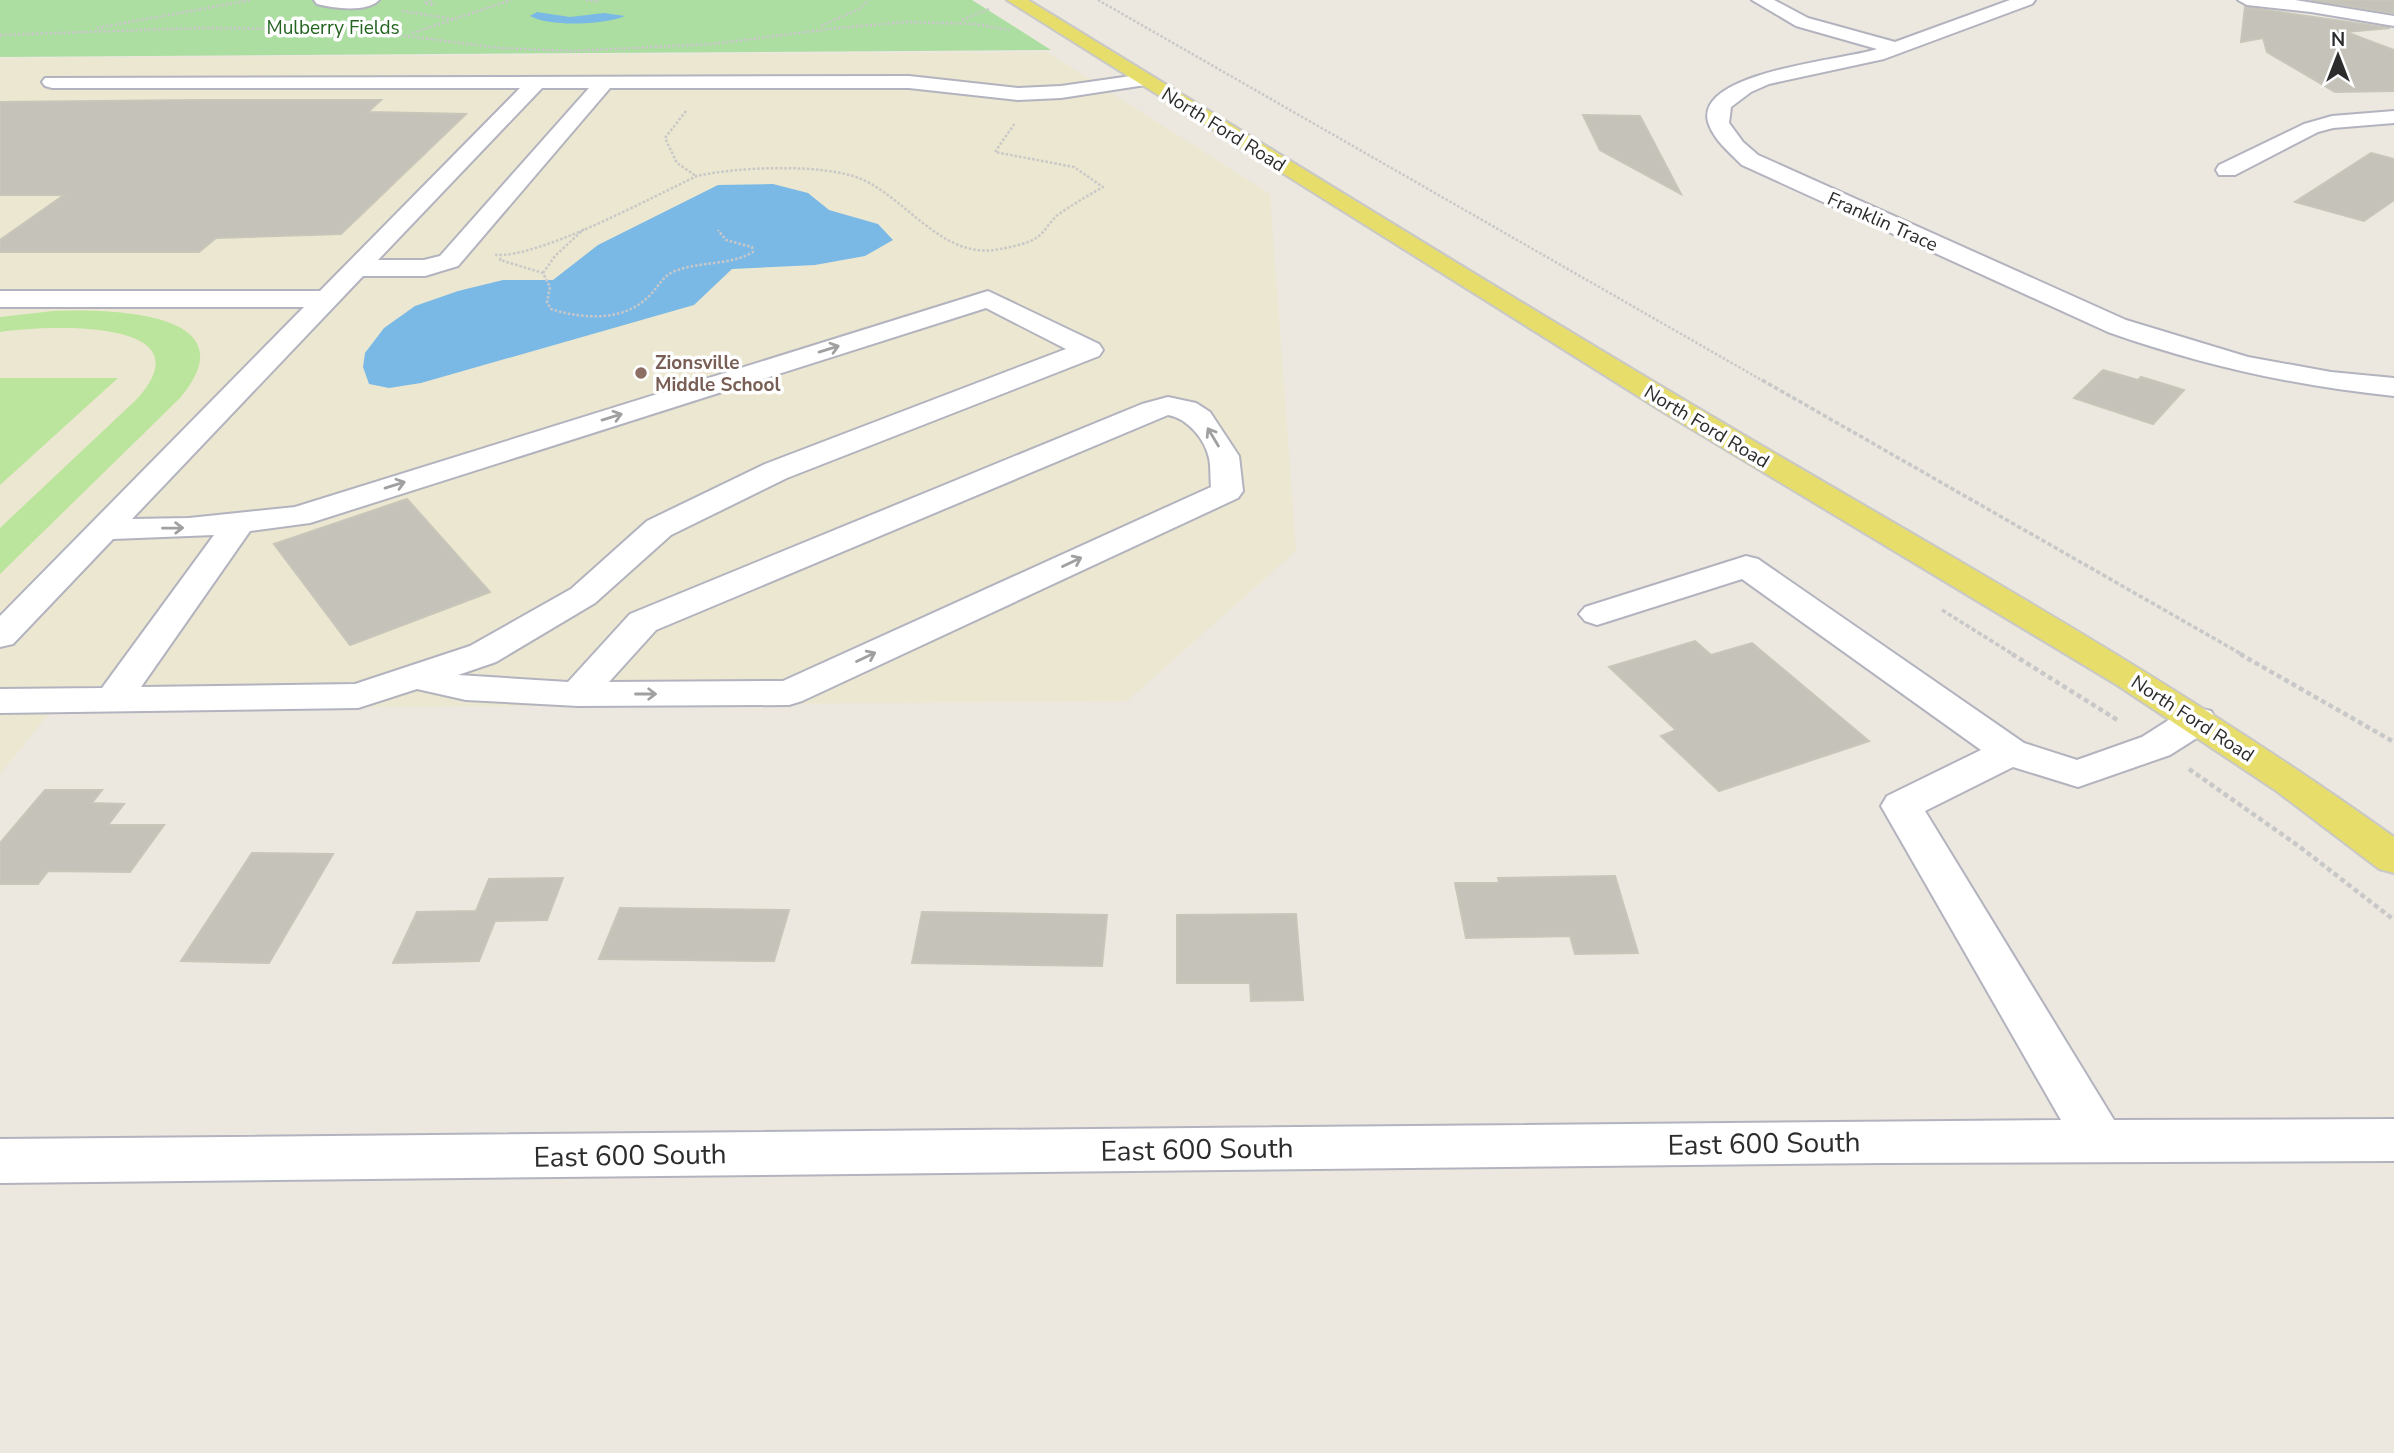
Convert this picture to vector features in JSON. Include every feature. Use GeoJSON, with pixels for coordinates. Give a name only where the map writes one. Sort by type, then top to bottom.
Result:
{"type":"FeatureCollection","features":[{"type":"Feature","properties":{"kind":"main road","name":"North Ford Road"},"geometry":{"type":"LineString","coordinates":[[1004,4],[1145,80],[1659,397],[2130,677],[2289,781],[2394,858]]}},
{"type":"Feature","properties":{"kind":"street"},"geometry":{"type":"LineString","coordinates":[[323,0],[339,3],[370,0]]}},
{"type":"Feature","properties":{"kind":"street"},"geometry":{"type":"LineString","coordinates":[[1761,0],[1802,22],[1897,48]]}},
{"type":"Feature","properties":{"kind":"street","name":"Franklin Trace"},"geometry":{"type":"LineString","coordinates":[[2025,0],[1856,61],[1763,79],[1746,86],[1719,107],[1717,125],[1723,135],[1750,160],[2117,326],[2190,351],[2244,365],[2331,381],[2394,387]]}},
{"type":"Feature","properties":{"kind":"street"},"geometry":{"type":"LineString","coordinates":[[2248,0],[2311,6],[2394,21]]}},
{"type":"Feature","properties":{"kind":"street"},"geometry":{"type":"LineString","coordinates":[[52,82],[909,82],[1018,94],[1061,92],[1145,80]]}},
{"type":"Feature","properties":{"kind":"street"},"geometry":{"type":"LineString","coordinates":[[0,636],[537,82]]}},
{"type":"Feature","properties":{"kind":"street"},"geometry":{"type":"LineString","coordinates":[[357,268],[425,268],[449,261],[605,82]]}},
{"type":"Feature","properties":{"kind":"street"},"geometry":{"type":"LineString","coordinates":[[2227,170],[2311,128],[2332,122],[2394,117]]}},
{"type":"Feature","properties":{"kind":"street"},"geometry":{"type":"LineString","coordinates":[[0,299],[329,299]]}},
{"type":"Feature","properties":{"kind":"street"},"geometry":{"type":"LineString","coordinates":[[0,701],[358,696],[483,654],[583,596],[659,528],[776,471],[1089,350],[988,299],[299,516],[189,528],[105,529]]}},
{"type":"Feature","properties":{"kind":"street"},"geometry":{"type":"LineString","coordinates":[[415,677],[466,688],[578,694],[789,693],[1227,491],[1224,456],[1200,418],[1186,409],[1168,406],[1152,410],[643,622],[578,694]]}},
{"type":"Feature","properties":{"kind":"street"},"geometry":{"type":"LineString","coordinates":[[113,699],[240,522]]}},
{"type":"Feature","properties":{"kind":"street"},"geometry":{"type":"LineString","coordinates":[[1597,614],[1745,566],[2010,752],[2078,774],[2156,746],[2197,720]]}},
{"type":"Feature","properties":{"kind":"street"},"geometry":{"type":"LineString","coordinates":[[2010,752],[1901,806],[2100,1141]]}},
{"type":"Feature","properties":{"kind":"street","name":"East 600 South"},"geometry":{"type":"LineString","coordinates":[[0,1161],[2394,1140]]}},
{"type":"Feature","properties":{"kind":"path"},"geometry":{"type":"LineString","coordinates":[[89,31],[251,0]]}},
{"type":"Feature","properties":{"kind":"path"},"geometry":{"type":"LineString","coordinates":[[432,0],[424,3],[435,5]]}},
{"type":"Feature","properties":{"kind":"path"},"geometry":{"type":"LineString","coordinates":[[411,33],[511,0]]}},
{"type":"Feature","properties":{"kind":"path"},"geometry":{"type":"LineString","coordinates":[[586,0],[600,2]]}},
{"type":"Feature","properties":{"kind":"path"},"geometry":{"type":"LineString","coordinates":[[807,30],[845,16],[869,0]]}},
{"type":"Feature","properties":{"kind":"path"},"geometry":{"type":"LineString","coordinates":[[1098,0],[2394,742]]}},
{"type":"Feature","properties":{"kind":"path"},"geometry":{"type":"LineString","coordinates":[[954,22],[980,15],[1004,4]]}},
{"type":"Feature","properties":{"kind":"path"},"geometry":{"type":"LineString","coordinates":[[402,11],[454,19]]}},
{"type":"Feature","properties":{"kind":"path"},"geometry":{"type":"LineString","coordinates":[[364,31],[411,33],[502,48],[614,50],[710,45],[807,30],[895,21],[954,22],[1012,30]]}},
{"type":"Feature","properties":{"kind":"path"},"geometry":{"type":"LineString","coordinates":[[0,36],[199,28],[326,29]]}},
{"type":"Feature","properties":{"kind":"path"},"geometry":{"type":"LineString","coordinates":[[697,176],[677,163],[665,138],[685,111],[719,111],[745,82]]}},
{"type":"Feature","properties":{"kind":"path"},"geometry":{"type":"LineString","coordinates":[[543,273],[500,260],[499,256],[532,249],[584,229],[697,176],[747,169],[836,172],[862,178],[946,240],[963,249],[997,250],[1035,239],[1059,213],[1103,187],[1074,167],[995,152],[1017,119],[1018,94]]}},
{"type":"Feature","properties":{"kind":"path"},"geometry":{"type":"LineString","coordinates":[[584,229],[561,254],[547,263],[543,273],[550,287],[547,302],[551,309],[584,317],[622,311],[645,300],[668,274],[708,262],[740,259],[753,252],[751,247],[726,240],[718,230]]}},
{"type":"Feature","properties":{"kind":"shaded area","name":"Zionsville Middle School"},"geometry":{"type":"Polygon","coordinates":[[[1047,52],[1270,194],[1296,551],[1127,701],[52,710],[0,774],[0,58],[1047,52]]]}},
{"type":"Feature","properties":{"kind":"green space","name":"Mulberry Fields"},"geometry":{"type":"Polygon","coordinates":[[[0,0],[972,0],[1051,50],[0,57],[0,0]]]}},
{"type":"Feature","properties":{"kind":"green space"},"geometry":{"type":"Polygon","coordinates":[[[53,311],[105,311],[136,314],[164,321],[186,331],[199,347],[198,369],[180,398],[0,574],[0,528],[138,398],[154,371],[153,352],[137,340],[111,332],[49,328],[0,332],[0,317],[53,311]]]}},
{"type":"Feature","properties":{"kind":"green space"},"geometry":{"type":"Polygon","coordinates":[[[0,378],[118,378],[0,485],[0,378]]]}},
{"type":"Feature","properties":{"kind":"water"},"geometry":{"type":"Polygon","coordinates":[[[537,12],[570,17],[604,13],[625,16],[604,21],[563,23],[530,16],[537,12]]]}},
{"type":"Feature","properties":{"kind":"water"},"geometry":{"type":"Polygon","coordinates":[[[773,184],[808,193],[829,210],[878,224],[893,240],[865,256],[815,265],[732,269],[694,305],[421,383],[389,388],[369,384],[363,367],[365,353],[384,328],[415,306],[458,291],[503,280],[553,280],[598,245],[718,185],[773,184]]]}},
{"type":"Feature","properties":{"kind":"building"},"geometry":{"type":"Polygon","coordinates":[[[2311,0],[2394,0],[2394,13],[2311,0]]]}},
{"type":"Feature","properties":{"kind":"building"},"geometry":{"type":"Polygon","coordinates":[[[2245,7],[2390,28],[2346,32],[2394,50],[2394,91],[2335,92],[2267,52],[2263,38],[2241,42],[2245,7]]]}},
{"type":"Feature","properties":{"kind":"building"},"geometry":{"type":"Polygon","coordinates":[[[381,100],[368,112],[466,114],[341,234],[216,238],[199,252],[0,252],[0,240],[64,195],[0,195],[0,102],[381,100]]]}},
{"type":"Feature","properties":{"kind":"building"},"geometry":{"type":"Polygon","coordinates":[[[1583,115],[1640,116],[1681,194],[1600,150],[1583,115]]]}},
{"type":"Feature","properties":{"kind":"building"},"geometry":{"type":"Polygon","coordinates":[[[2371,153],[2394,159],[2394,200],[2364,221],[2295,202],[2371,153]]]}},
{"type":"Feature","properties":{"kind":"building"},"geometry":{"type":"Polygon","coordinates":[[[2103,370],[2138,380],[2141,377],[2184,390],[2153,424],[2074,398],[2103,370]]]}},
{"type":"Feature","properties":{"kind":"building"},"geometry":{"type":"Polygon","coordinates":[[[407,499],[490,592],[350,645],[274,544],[407,499]]]}},
{"type":"Feature","properties":{"kind":"building"},"geometry":{"type":"Polygon","coordinates":[[[1695,641],[1711,655],[1752,643],[1869,741],[1719,791],[1661,736],[1676,730],[1609,667],[1695,641]]]}},
{"type":"Feature","properties":{"kind":"building"},"geometry":{"type":"Polygon","coordinates":[[[45,790],[102,790],[92,803],[124,804],[108,825],[164,825],[130,872],[48,871],[38,884],[0,884],[0,843],[45,790]]]}},
{"type":"Feature","properties":{"kind":"building"},"geometry":{"type":"Polygon","coordinates":[[[252,853],[333,854],[269,963],[181,961],[252,853]]]}},
{"type":"Feature","properties":{"kind":"building"},"geometry":{"type":"Polygon","coordinates":[[[1615,876],[1638,953],[1575,954],[1570,936],[1466,938],[1455,883],[1499,883],[1498,878],[1615,876]]]}},
{"type":"Feature","properties":{"kind":"building"},"geometry":{"type":"Polygon","coordinates":[[[563,878],[547,920],[495,921],[479,961],[393,963],[417,912],[476,911],[489,879],[563,878]]]}},
{"type":"Feature","properties":{"kind":"building"},"geometry":{"type":"Polygon","coordinates":[[[620,908],[789,910],[774,961],[599,959],[620,908]]]}},
{"type":"Feature","properties":{"kind":"building"},"geometry":{"type":"Polygon","coordinates":[[[922,912],[1107,915],[1102,966],[912,963],[922,912]]]}},
{"type":"Feature","properties":{"kind":"building"},"geometry":{"type":"Polygon","coordinates":[[[1296,914],[1303,1000],[1251,1001],[1250,983],[1177,983],[1177,915],[1296,914]]]}},
{"type":"Feature","properties":{"kind":"place","name":"Zionsville Middle School"},"geometry":{"type":"Point","coordinates":[641,373]}}]}
